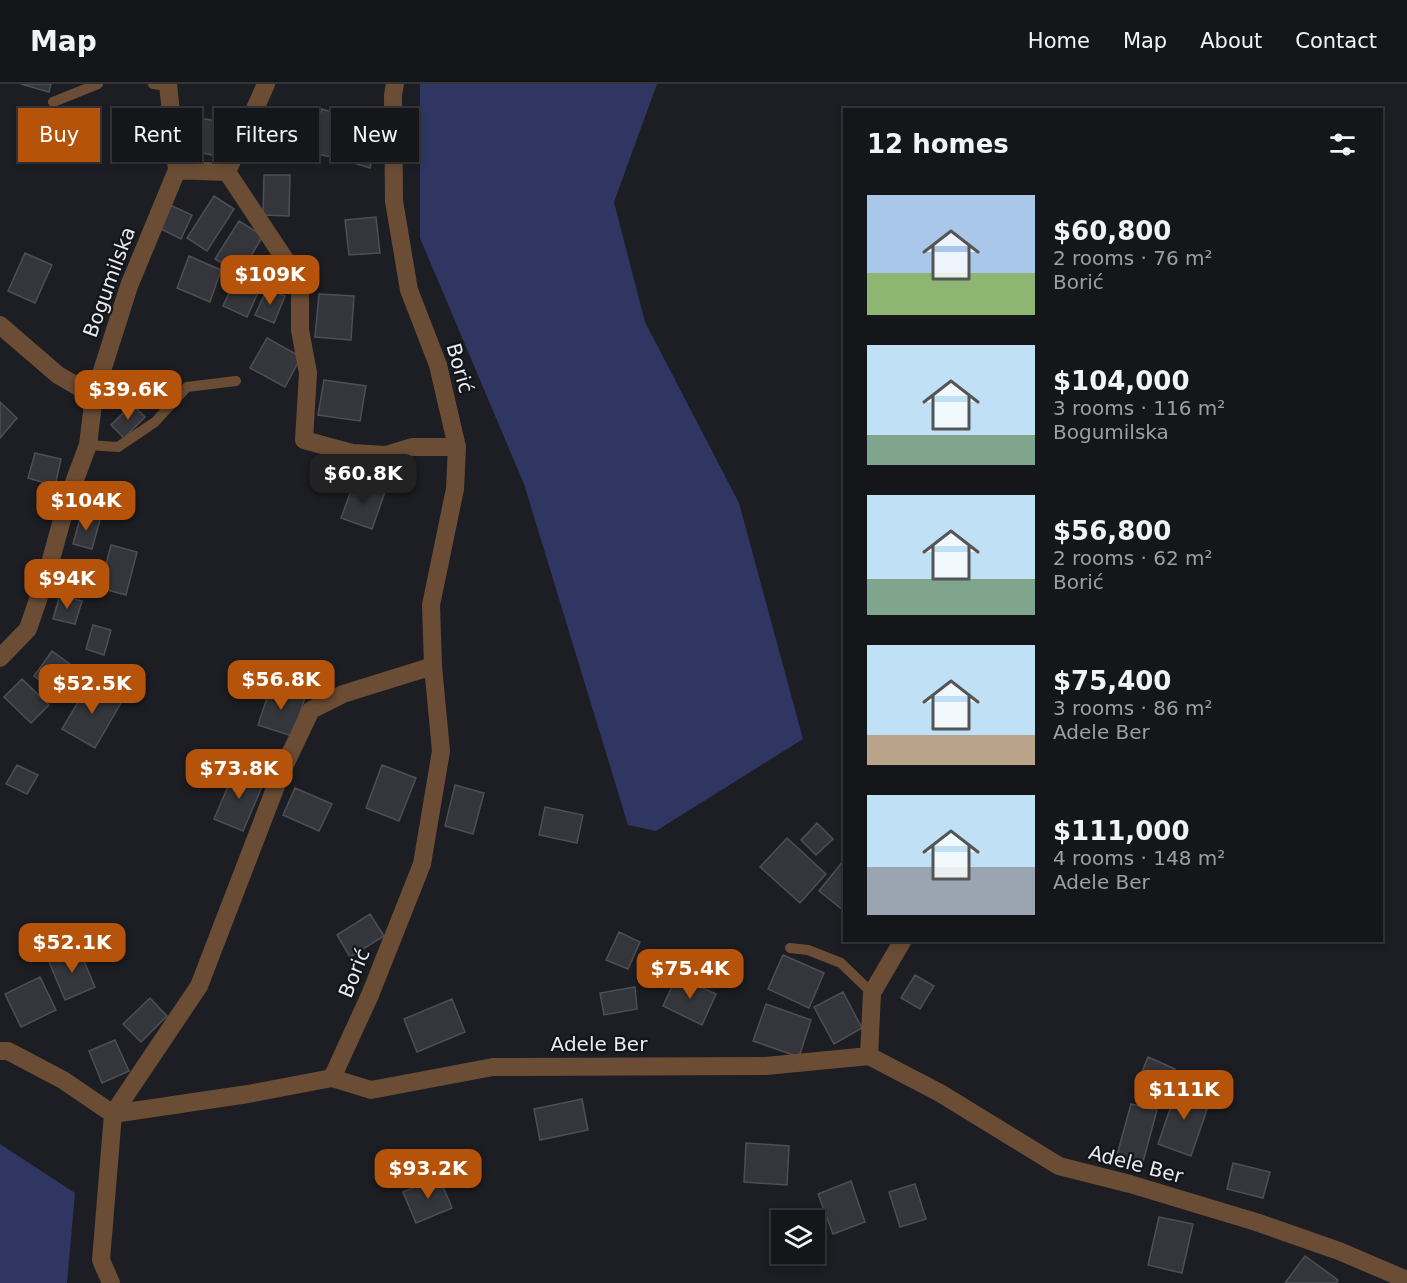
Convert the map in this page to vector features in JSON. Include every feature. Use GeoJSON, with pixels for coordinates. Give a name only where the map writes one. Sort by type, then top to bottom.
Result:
{"type":"FeatureCollection","features":[{"type":"Feature","properties":{"kind":"street"},"geometry":{"type":"LineString","coordinates":[[227,172],[266,84]]}},
{"type":"Feature","properties":{"kind":"street","name":"Borić"},"geometry":{"type":"LineString","coordinates":[[332,1078],[370,995],[422,864],[441,751],[433,666],[431,605],[455,489],[457,447],[438,365],[410,290],[394,201],[393,95],[395,84]]}},
{"type":"Feature","properties":{"kind":"street","name":"Bogumilska"},"geometry":{"type":"LineString","coordinates":[[0,658],[28,628],[49,567],[67,501],[88,445],[94,396],[129,286],[177,170],[163,85]]}},
{"type":"Feature","properties":{"kind":"street"},"geometry":{"type":"LineString","coordinates":[[177,170],[227,172]]}},
{"type":"Feature","properties":{"kind":"street"},"geometry":{"type":"LineString","coordinates":[[227,172],[300,282],[300,330],[308,373],[304,440],[364,454],[386,455],[412,447],[457,447]]}},
{"type":"Feature","properties":{"kind":"street"},"geometry":{"type":"LineString","coordinates":[[0,325],[57,375],[94,396]]}},
{"type":"Feature","properties":{"kind":"street"},"geometry":{"type":"LineString","coordinates":[[111,1283],[101,1260],[113,1114],[199,986],[281,773],[311,710],[343,694],[433,666]]}},
{"type":"Feature","properties":{"kind":"street"},"geometry":{"type":"LineString","coordinates":[[869,1056],[872,993],[902,942]]}},
{"type":"Feature","properties":{"kind":"street"},"geometry":{"type":"LineString","coordinates":[[0,1052],[8,1051],[63,1080],[113,1114],[248,1094],[332,1078]]}},
{"type":"Feature","properties":{"kind":"street","name":"Adele Ber"},"geometry":{"type":"LineString","coordinates":[[332,1078],[371,1090],[493,1067],[766,1066],[869,1056],[940,1092],[1059,1167],[1130,1184],[1256,1221],[1339,1251],[1407,1280]]}},
{"type":"Feature","properties":{"kind":"lane"},"geometry":{"type":"LineString","coordinates":[[53,102],[98,84]]}},
{"type":"Feature","properties":{"kind":"lane"},"geometry":{"type":"LineString","coordinates":[[88,445],[118,447],[155,422],[187,387],[236,381]]}},
{"type":"Feature","properties":{"kind":"lane"},"geometry":{"type":"LineString","coordinates":[[790,948],[808,950],[841,963],[872,993]]}},
{"type":"Feature","properties":{"kind":"shaded area"},"geometry":{"type":"Polygon","coordinates":[[[420,84],[657,84],[614,202],[645,322],[739,503],[803,739],[656,831],[628,825],[524,484],[420,238],[420,84]]]}},
{"type":"Feature","properties":{"kind":"shaded area"},"geometry":{"type":"Polygon","coordinates":[[[0,1144],[75,1193],[67,1283],[0,1283],[0,1144]]]}},
{"type":"Feature","properties":{"kind":"building"},"geometry":{"type":"Polygon","coordinates":[[[21,84],[51,84],[49,92],[21,84]]]}},
{"type":"Feature","properties":{"kind":"building"},"geometry":{"type":"Polygon","coordinates":[[[322,109],[331,112],[331,157],[319,154],[319,118],[322,109]]]}},
{"type":"Feature","properties":{"kind":"building"},"geometry":{"type":"Polygon","coordinates":[[[202,118],[214,120],[214,155],[202,153],[202,118]]]}},
{"type":"Feature","properties":{"kind":"building"},"geometry":{"type":"Polygon","coordinates":[[[351,162],[372,162],[370,168],[351,162]]]}},
{"type":"Feature","properties":{"kind":"building"},"geometry":{"type":"Polygon","coordinates":[[[264,175],[290,175],[289,216],[263,215],[264,175]]]}},
{"type":"Feature","properties":{"kind":"building"},"geometry":{"type":"Polygon","coordinates":[[[214,196],[234,209],[207,251],[187,238],[214,196]]]}},
{"type":"Feature","properties":{"kind":"building"},"geometry":{"type":"Polygon","coordinates":[[[170,205],[192,215],[181,239],[159,228],[170,205]]]}},
{"type":"Feature","properties":{"kind":"building"},"geometry":{"type":"Polygon","coordinates":[[[376,217],[380,253],[349,255],[345,220],[376,217]]]}},
{"type":"Feature","properties":{"kind":"building"},"geometry":{"type":"Polygon","coordinates":[[[239,221],[263,236],[240,274],[215,259],[239,221]]]}},
{"type":"Feature","properties":{"kind":"building"},"geometry":{"type":"Polygon","coordinates":[[[25,253],[52,265],[35,303],[8,291],[25,253]]]}},
{"type":"Feature","properties":{"kind":"building"},"geometry":{"type":"Polygon","coordinates":[[[189,256],[221,270],[210,302],[177,288],[189,256]]]}},
{"type":"Feature","properties":{"kind":"building"},"geometry":{"type":"Polygon","coordinates":[[[263,258],[280,268],[269,285],[253,275],[263,258]]]}},
{"type":"Feature","properties":{"kind":"building"},"geometry":{"type":"Polygon","coordinates":[[[236,278],[260,288],[247,317],[223,306],[236,278]]]}},
{"type":"Feature","properties":{"kind":"building"},"geometry":{"type":"Polygon","coordinates":[[[267,289],[285,296],[274,323],[255,315],[267,289]]]}},
{"type":"Feature","properties":{"kind":"building"},"geometry":{"type":"Polygon","coordinates":[[[319,294],[354,296],[351,340],[315,337],[319,294]]]}},
{"type":"Feature","properties":{"kind":"building"},"geometry":{"type":"Polygon","coordinates":[[[267,338],[301,357],[285,387],[250,368],[267,338]]]}},
{"type":"Feature","properties":{"kind":"building"},"geometry":{"type":"Polygon","coordinates":[[[324,380],[366,386],[360,421],[318,415],[324,380]]]}},
{"type":"Feature","properties":{"kind":"building"},"geometry":{"type":"Polygon","coordinates":[[[0,402],[17,418],[0,438],[0,402]]]}},
{"type":"Feature","properties":{"kind":"building"},"geometry":{"type":"Polygon","coordinates":[[[132,404],[145,417],[124,438],[111,425],[132,404]]]}},
{"type":"Feature","properties":{"kind":"building"},"geometry":{"type":"Polygon","coordinates":[[[35,453],[61,459],[55,486],[28,478],[35,453]]]}},
{"type":"Feature","properties":{"kind":"building"},"geometry":{"type":"Polygon","coordinates":[[[355,480],[385,492],[372,529],[341,518],[355,480]]]}},
{"type":"Feature","properties":{"kind":"building"},"geometry":{"type":"Polygon","coordinates":[[[81,515],[100,520],[92,549],[73,544],[81,515]]]}},
{"type":"Feature","properties":{"kind":"building"},"geometry":{"type":"Polygon","coordinates":[[[111,545],[137,552],[126,595],[100,588],[111,545]]]}},
{"type":"Feature","properties":{"kind":"building"},"geometry":{"type":"Polygon","coordinates":[[[60,595],[82,601],[75,624],[53,619],[60,595]]]}},
{"type":"Feature","properties":{"kind":"building"},"geometry":{"type":"Polygon","coordinates":[[[93,625],[111,630],[104,655],[86,649],[93,625]]]}},
{"type":"Feature","properties":{"kind":"building"},"geometry":{"type":"Polygon","coordinates":[[[52,651],[71,665],[53,690],[34,676],[52,651]]]}},
{"type":"Feature","properties":{"kind":"building"},"geometry":{"type":"Polygon","coordinates":[[[22,679],[49,705],[31,723],[4,697],[22,679]]]}},
{"type":"Feature","properties":{"kind":"building"},"geometry":{"type":"Polygon","coordinates":[[[90,682],[122,701],[95,748],[62,729],[90,682]]]}},
{"type":"Feature","properties":{"kind":"building"},"geometry":{"type":"Polygon","coordinates":[[[271,686],[305,698],[292,736],[258,725],[271,686]]]}},
{"type":"Feature","properties":{"kind":"building"},"geometry":{"type":"Polygon","coordinates":[[[17,765],[38,775],[27,794],[6,784],[17,765]]]}},
{"type":"Feature","properties":{"kind":"building"},"geometry":{"type":"Polygon","coordinates":[[[382,765],[416,778],[399,821],[366,808],[382,765]]]}},
{"type":"Feature","properties":{"kind":"building"},"geometry":{"type":"Polygon","coordinates":[[[235,770],[264,782],[243,831],[214,819],[235,770]]]}},
{"type":"Feature","properties":{"kind":"building"},"geometry":{"type":"Polygon","coordinates":[[[455,785],[484,793],[473,834],[445,826],[455,785]]]}},
{"type":"Feature","properties":{"kind":"building"},"geometry":{"type":"Polygon","coordinates":[[[295,788],[332,804],[319,831],[283,815],[295,788]]]}},
{"type":"Feature","properties":{"kind":"building"},"geometry":{"type":"Polygon","coordinates":[[[545,807],[583,815],[577,843],[539,835],[545,807]]]}},
{"type":"Feature","properties":{"kind":"building"},"geometry":{"type":"Polygon","coordinates":[[[817,823],[833,839],[816,855],[801,840],[817,823]]]}},
{"type":"Feature","properties":{"kind":"building"},"geometry":{"type":"Polygon","coordinates":[[[787,838],[826,874],[800,903],[760,867],[787,838]]]}},
{"type":"Feature","properties":{"kind":"building"},"geometry":{"type":"Polygon","coordinates":[[[843,861],[843,910],[819,891],[843,861]]]}},
{"type":"Feature","properties":{"kind":"building"},"geometry":{"type":"Polygon","coordinates":[[[370,914],[384,936],[350,957],[337,935],[370,914]]]}},
{"type":"Feature","properties":{"kind":"building"},"geometry":{"type":"Polygon","coordinates":[[[619,932],[640,942],[628,969],[606,960],[619,932]]]}},
{"type":"Feature","properties":{"kind":"building"},"geometry":{"type":"Polygon","coordinates":[[[79,949],[95,987],[65,1000],[49,962],[79,949]]]}},
{"type":"Feature","properties":{"kind":"building"},"geometry":{"type":"Polygon","coordinates":[[[783,955],[824,973],[809,1008],[768,989],[783,955]]]}},
{"type":"Feature","properties":{"kind":"building"},"geometry":{"type":"Polygon","coordinates":[[[915,975],[934,986],[920,1009],[901,998],[915,975]]]}},
{"type":"Feature","properties":{"kind":"building"},"geometry":{"type":"Polygon","coordinates":[[[677,976],[716,994],[702,1025],[663,1006],[677,976]]]}},
{"type":"Feature","properties":{"kind":"building"},"geometry":{"type":"Polygon","coordinates":[[[40,977],[56,1010],[21,1027],[5,994],[40,977]]]}},
{"type":"Feature","properties":{"kind":"building"},"geometry":{"type":"Polygon","coordinates":[[[635,987],[637,1009],[604,1015],[600,993],[635,987]]]}},
{"type":"Feature","properties":{"kind":"building"},"geometry":{"type":"Polygon","coordinates":[[[843,992],[862,1028],[834,1044],[814,1007],[843,992]]]}},
{"type":"Feature","properties":{"kind":"building"},"geometry":{"type":"Polygon","coordinates":[[[150,998],[167,1016],[141,1042],[123,1024],[150,998]]]}},
{"type":"Feature","properties":{"kind":"building"},"geometry":{"type":"Polygon","coordinates":[[[452,999],[465,1032],[417,1052],[404,1019],[452,999]]]}},
{"type":"Feature","properties":{"kind":"building"},"geometry":{"type":"Polygon","coordinates":[[[766,1004],[811,1020],[799,1057],[753,1041],[766,1004]]]}},
{"type":"Feature","properties":{"kind":"building"},"geometry":{"type":"Polygon","coordinates":[[[115,1040],[129,1071],[102,1083],[89,1051],[115,1040]]]}},
{"type":"Feature","properties":{"kind":"building"},"geometry":{"type":"Polygon","coordinates":[[[1148,1057],[1175,1069],[1161,1100],[1135,1089],[1148,1057]]]}},
{"type":"Feature","properties":{"kind":"building"},"geometry":{"type":"Polygon","coordinates":[[[1178,1086],[1211,1098],[1191,1156],[1158,1144],[1178,1086]]]}},
{"type":"Feature","properties":{"kind":"building"},"geometry":{"type":"Polygon","coordinates":[[[582,1099],[588,1130],[540,1140],[534,1109],[582,1099]]]}},
{"type":"Feature","properties":{"kind":"building"},"geometry":{"type":"Polygon","coordinates":[[[1131,1104],[1157,1110],[1143,1162],[1117,1155],[1131,1104]]]}},
{"type":"Feature","properties":{"kind":"building"},"geometry":{"type":"Polygon","coordinates":[[[746,1143],[789,1146],[787,1185],[744,1182],[746,1143]]]}},
{"type":"Feature","properties":{"kind":"building"},"geometry":{"type":"Polygon","coordinates":[[[1233,1163],[1270,1172],[1263,1198],[1227,1189],[1233,1163]]]}},
{"type":"Feature","properties":{"kind":"building"},"geometry":{"type":"Polygon","coordinates":[[[439,1177],[452,1208],[416,1223],[403,1192],[439,1177]]]}},
{"type":"Feature","properties":{"kind":"building"},"geometry":{"type":"Polygon","coordinates":[[[851,1181],[865,1222],[833,1234],[818,1194],[851,1181]]]}},
{"type":"Feature","properties":{"kind":"building"},"geometry":{"type":"Polygon","coordinates":[[[915,1184],[926,1219],[900,1227],[889,1192],[915,1184]]]}},
{"type":"Feature","properties":{"kind":"building"},"geometry":{"type":"Polygon","coordinates":[[[1159,1217],[1193,1224],[1182,1273],[1148,1265],[1159,1217]]]}},
{"type":"Feature","properties":{"kind":"building"},"geometry":{"type":"Polygon","coordinates":[[[1305,1256],[1338,1280],[1336,1283],[1285,1283],[1305,1256]]]}}]}
